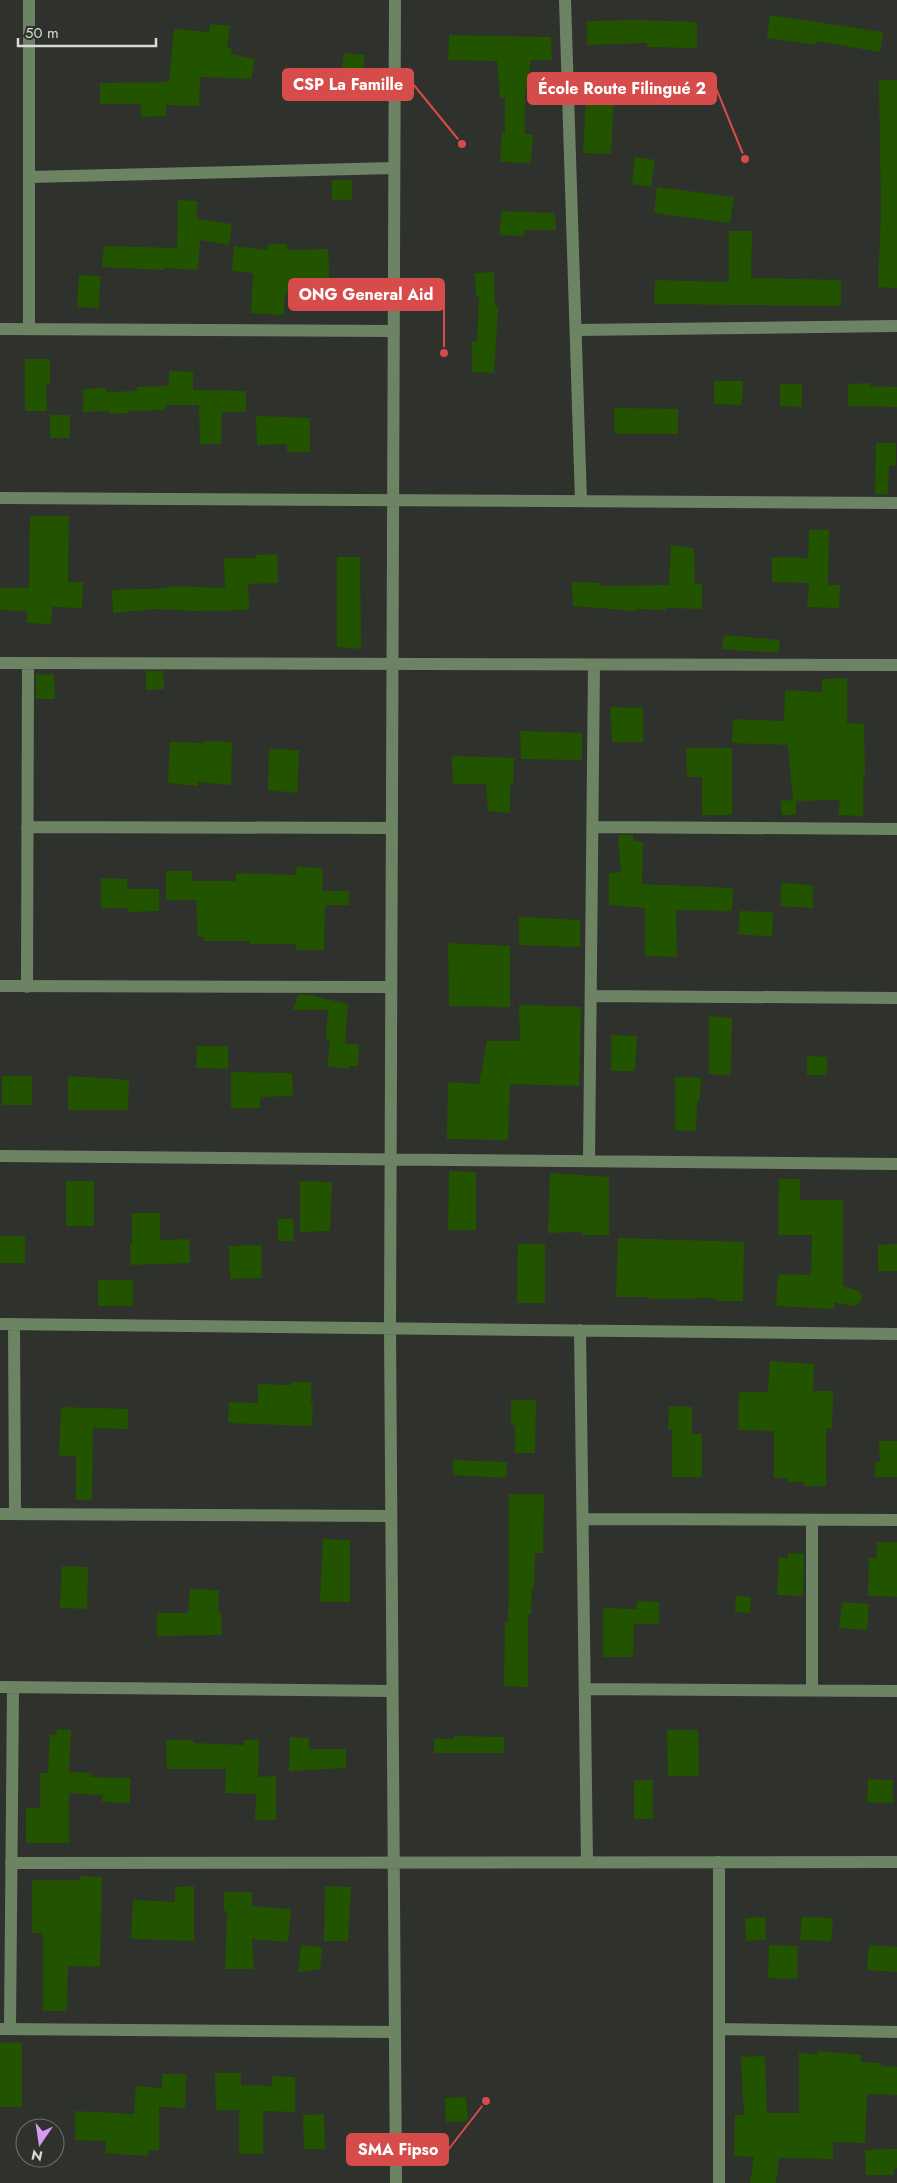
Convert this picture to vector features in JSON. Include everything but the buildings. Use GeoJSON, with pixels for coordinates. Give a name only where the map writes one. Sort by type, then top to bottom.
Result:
{"type":"FeatureCollection","features":[{"type":"Feature","properties":{"kind":"street"},"geometry":{"type":"LineString","coordinates":[[29,0],[29,329]]}},
{"type":"Feature","properties":{"kind":"street"},"geometry":{"type":"LineString","coordinates":[[395,0],[390,1328],[396,2183]]}},
{"type":"Feature","properties":{"kind":"street"},"geometry":{"type":"LineString","coordinates":[[565,0],[581,501]]}},
{"type":"Feature","properties":{"kind":"street"},"geometry":{"type":"LineString","coordinates":[[29,177],[394,168]]}},
{"type":"Feature","properties":{"kind":"street"},"geometry":{"type":"LineString","coordinates":[[576,330],[897,326]]}},
{"type":"Feature","properties":{"kind":"street"},"geometry":{"type":"LineString","coordinates":[[0,329],[394,331]]}},
{"type":"Feature","properties":{"kind":"street"},"geometry":{"type":"LineString","coordinates":[[0,498],[897,503]]}},
{"type":"Feature","properties":{"kind":"street"},"geometry":{"type":"LineString","coordinates":[[0,663],[897,665]]}},
{"type":"Feature","properties":{"kind":"street"},"geometry":{"type":"LineString","coordinates":[[27,987],[28,663]]}},
{"type":"Feature","properties":{"kind":"street"},"geometry":{"type":"LineString","coordinates":[[590,1161],[594,665]]}},
{"type":"Feature","properties":{"kind":"street"},"geometry":{"type":"LineString","coordinates":[[593,826],[897,829]]}},
{"type":"Feature","properties":{"kind":"street"},"geometry":{"type":"LineString","coordinates":[[27,827],[392,828]]}},
{"type":"Feature","properties":{"kind":"street"},"geometry":{"type":"LineString","coordinates":[[0,986],[391,987]]}},
{"type":"Feature","properties":{"kind":"street"},"geometry":{"type":"LineString","coordinates":[[591,996],[897,998]]}},
{"type":"Feature","properties":{"kind":"street"},"geometry":{"type":"LineString","coordinates":[[0,1156],[897,1164]]}},
{"type":"Feature","properties":{"kind":"street"},"geometry":{"type":"LineString","coordinates":[[0,1324],[897,1334]]}},
{"type":"Feature","properties":{"kind":"street"},"geometry":{"type":"LineString","coordinates":[[14,1324],[14,1514]]}},
{"type":"Feature","properties":{"kind":"street"},"geometry":{"type":"LineString","coordinates":[[580,1330],[587,1862]]}},
{"type":"Feature","properties":{"kind":"street"},"geometry":{"type":"LineString","coordinates":[[0,1514],[391,1516]]}},
{"type":"Feature","properties":{"kind":"street"},"geometry":{"type":"LineString","coordinates":[[583,1519],[897,1520]]}},
{"type":"Feature","properties":{"kind":"street"},"geometry":{"type":"LineString","coordinates":[[812,1520],[812,1690]]}},
{"type":"Feature","properties":{"kind":"street"},"geometry":{"type":"LineString","coordinates":[[392,1691],[6,1687],[11,1863],[5,2029],[395,2032]]}},
{"type":"Feature","properties":{"kind":"street"},"geometry":{"type":"LineString","coordinates":[[585,1689],[897,1691]]}},
{"type":"Feature","properties":{"kind":"street"},"geometry":{"type":"LineString","coordinates":[[718,2183],[720,1862]]}},
{"type":"Feature","properties":{"kind":"street"},"geometry":{"type":"LineString","coordinates":[[11,1863],[897,1862]]}},
{"type":"Feature","properties":{"kind":"street"},"geometry":{"type":"LineString","coordinates":[[719,2029],[897,2032]]}},
{"type":"Feature","properties":{"kind":"place","name":"CSP La Famille"},"geometry":{"type":"Point","coordinates":[462,144]}},
{"type":"Feature","properties":{"kind":"place","name":"École Route Filingué 2"},"geometry":{"type":"Point","coordinates":[745,159]}},
{"type":"Feature","properties":{"kind":"place","name":"ONG General Aid"},"geometry":{"type":"Point","coordinates":[444,353]}},
{"type":"Feature","properties":{"kind":"place","name":"SMA Fipso"},"geometry":{"type":"Point","coordinates":[486,2101]}}]}
